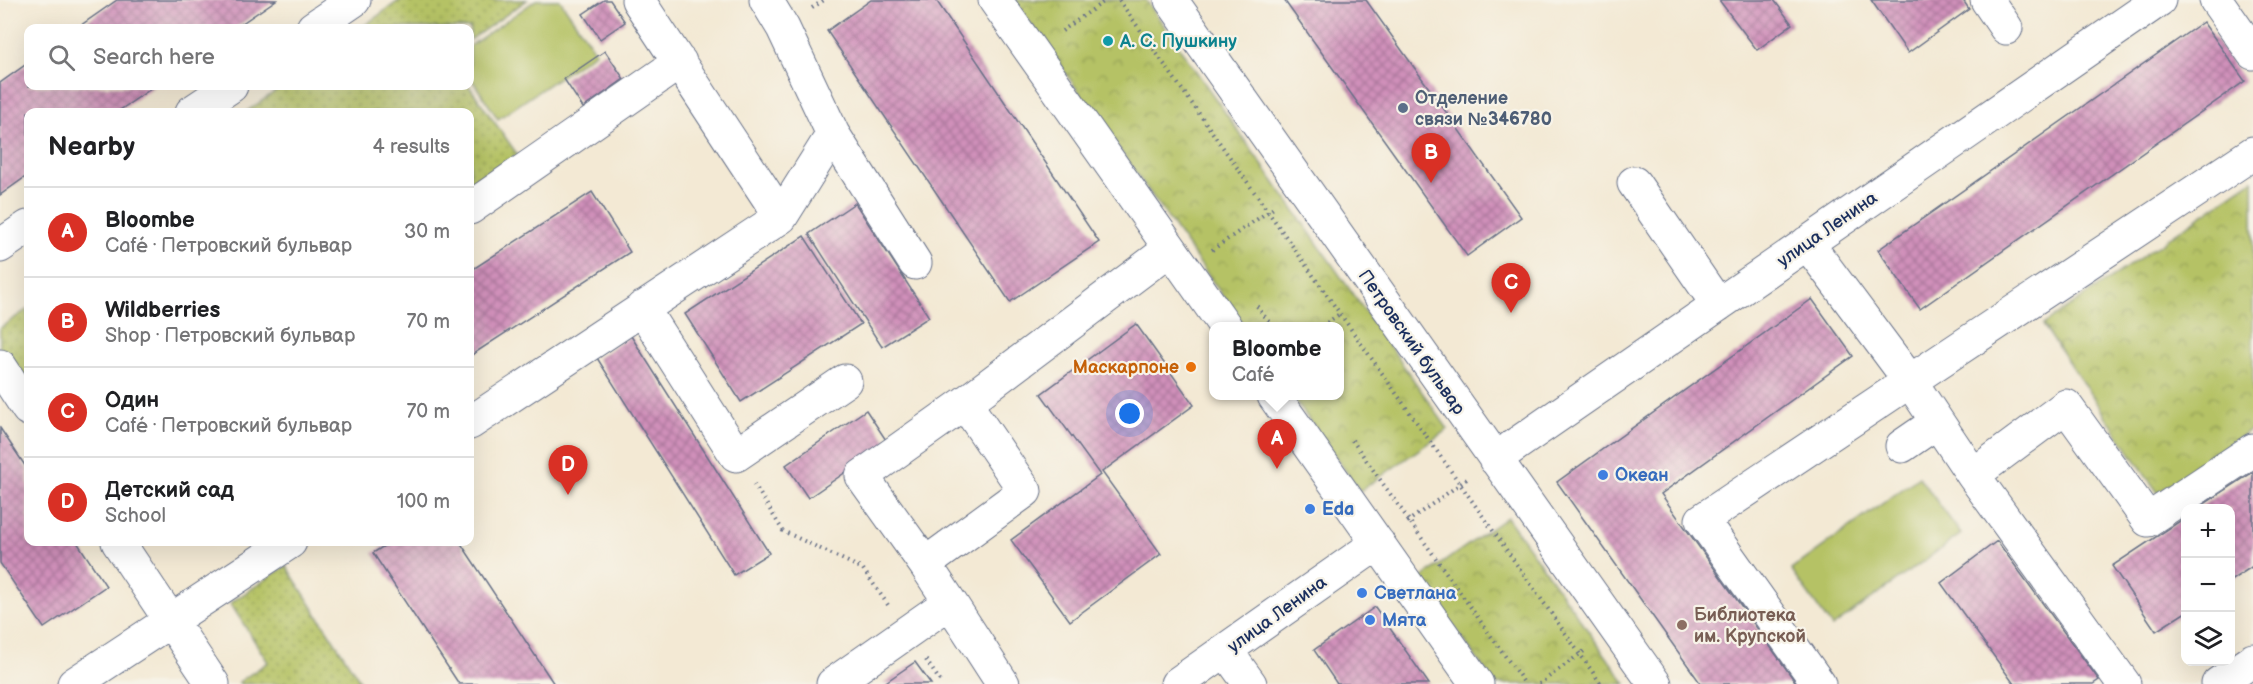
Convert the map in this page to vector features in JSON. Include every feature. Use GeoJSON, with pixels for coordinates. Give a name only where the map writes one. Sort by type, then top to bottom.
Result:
{"type":"FeatureCollection","features":[{"type":"Feature","properties":{"kind":"street"},"geometry":{"type":"LineString","coordinates":[[319,24],[354,0]]}},
{"type":"Feature","properties":{"kind":"street"},"geometry":{"type":"LineString","coordinates":[[638,0],[781,217]]}},
{"type":"Feature","properties":{"kind":"street"},"geometry":{"type":"LineString","coordinates":[[766,0],[783,28],[833,134],[915,263]]}},
{"type":"Feature","properties":{"kind":"street"},"geometry":{"type":"LineString","coordinates":[[994,0],[1221,322]]}},
{"type":"Feature","properties":{"kind":"street","name":"Петровский бульвар"},"geometry":{"type":"LineString","coordinates":[[1170,0],[1655,684]]}},
{"type":"Feature","properties":{"kind":"street"},"geometry":{"type":"LineString","coordinates":[[1987,0],[2006,28]]}},
{"type":"Feature","properties":{"kind":"street"},"geometry":{"type":"LineString","coordinates":[[2216,0],[2253,53]]}},
{"type":"Feature","properties":{"kind":"street","name":"улица Ленина"},"geometry":{"type":"LineString","coordinates":[[1495,459],[2155,1]]}},
{"type":"Feature","properties":{"kind":"street"},"geometry":{"type":"LineString","coordinates":[[474,205],[680,62]]}},
{"type":"Feature","properties":{"kind":"street"},"geometry":{"type":"LineString","coordinates":[[198,108],[225,90]]}},
{"type":"Feature","properties":{"kind":"street"},"geometry":{"type":"LineString","coordinates":[[474,420],[781,217],[833,134]]}},
{"type":"Feature","properties":{"kind":"street"},"geometry":{"type":"LineString","coordinates":[[1819,684],[1702,520],[2253,153]]}},
{"type":"Feature","properties":{"kind":"street"},"geometry":{"type":"LineString","coordinates":[[1634,183],[1718,305]]}},
{"type":"Feature","properties":{"kind":"street"},"geometry":{"type":"LineString","coordinates":[[0,246],[24,230]]}},
{"type":"Feature","properties":{"kind":"street"},"geometry":{"type":"LineString","coordinates":[[1807,243],[1910,381],[1973,475],[2124,684]]}},
{"type":"Feature","properties":{"kind":"street"},"geometry":{"type":"LineString","coordinates":[[1003,684],[925,564],[862,476],[1177,259]]}},
{"type":"Feature","properties":{"kind":"street"},"geometry":{"type":"LineString","coordinates":[[642,308],[736,455],[845,381]]}},
{"type":"Feature","properties":{"kind":"street"},"geometry":{"type":"LineString","coordinates":[[0,366],[24,403]]}},
{"type":"Feature","properties":{"kind":"street"},"geometry":{"type":"LineString","coordinates":[[1277,400],[1477,684]]}},
{"type":"Feature","properties":{"kind":"street"},"geometry":{"type":"LineString","coordinates":[[925,564],[1025,491],[965,403]]}},
{"type":"Feature","properties":{"kind":"street"},"geometry":{"type":"LineString","coordinates":[[1973,475],[2067,406],[2148,520],[2253,450]]}},
{"type":"Feature","properties":{"kind":"street"},"geometry":{"type":"LineString","coordinates":[[1902,446],[1937,422]]}},
{"type":"Feature","properties":{"kind":"street","name":"улица Ленина"},"geometry":{"type":"LineString","coordinates":[[1177,684],[1378,543]]}},
{"type":"Feature","properties":{"kind":"street"},"geometry":{"type":"LineString","coordinates":[[121,546],[213,684]]}},
{"type":"Feature","properties":{"kind":"street"},"geometry":{"type":"LineString","coordinates":[[74,684],[284,546]]}},
{"type":"Feature","properties":{"kind":"street"},"geometry":{"type":"LineString","coordinates":[[833,684],[950,602]]}},
{"type":"Feature","properties":{"kind":"street"},"geometry":{"type":"LineString","coordinates":[[1222,654],[1237,684]]}},
{"type":"Feature","properties":{"kind":"street"},"geometry":{"type":"LineString","coordinates":[[1222,654],[1250,684]]}},
{"type":"Feature","properties":{"kind":"street"},"geometry":{"type":"LineString","coordinates":[[2218,684],[2253,660]]}},
{"type":"Feature","properties":{"kind":"path"},"geometry":{"type":"LineString","coordinates":[[1062,32],[1106,0]]}},
{"type":"Feature","properties":{"kind":"path"},"geometry":{"type":"LineString","coordinates":[[1119,0],[1601,684]]}},
{"type":"Feature","properties":{"kind":"path"},"geometry":{"type":"LineString","coordinates":[[1177,259],[1268,212],[1303,188]]}},
{"type":"Feature","properties":{"kind":"path"},"geometry":{"type":"LineString","coordinates":[[1348,434],[1525,684]]}},
{"type":"Feature","properties":{"kind":"path"},"geometry":{"type":"LineString","coordinates":[[736,455],[783,531],[863,569],[942,684]]}},
{"type":"Feature","properties":{"kind":"path"},"geometry":{"type":"LineString","coordinates":[[1378,543],[1495,459]]}},
{"type":"Feature","properties":{"kind":"path"},"geometry":{"type":"LineString","coordinates":[[1539,684],[1616,629]]}},
{"type":"Feature","properties":{"kind":"green space"},"geometry":{"type":"Polygon","coordinates":[[[400,0],[527,0],[474,37],[474,24],[367,24],[400,0]]]}},
{"type":"Feature","properties":{"kind":"green space"},"geometry":{"type":"Polygon","coordinates":[[[536,0],[560,0],[596,52],[498,119],[474,83],[474,43],[536,0]]]}},
{"type":"Feature","properties":{"kind":"green space"},"geometry":{"type":"Polygon","coordinates":[[[1014,0],[1146,0],[1448,429],[1360,491],[1295,400],[1344,400],[1344,322],[1241,322],[1014,0]]]}},
{"type":"Feature","properties":{"kind":"green space"},"geometry":{"type":"Polygon","coordinates":[[[277,90],[472,90],[522,161],[474,194],[474,108],[252,108],[277,90]]]}},
{"type":"Feature","properties":{"kind":"green space"},"geometry":{"type":"Polygon","coordinates":[[[2253,180],[2253,428],[2158,493],[2043,325],[2253,180]]]}},
{"type":"Feature","properties":{"kind":"green space"},"geometry":{"type":"Polygon","coordinates":[[[24,312],[24,388],[0,354],[0,328],[24,312]]]}},
{"type":"Feature","properties":{"kind":"green space"},"geometry":{"type":"Polygon","coordinates":[[[1919,477],[1961,534],[1832,627],[1791,570],[1919,477]]]}},
{"type":"Feature","properties":{"kind":"green space"},"geometry":{"type":"Polygon","coordinates":[[[1507,517],[1626,684],[1495,684],[1420,579],[1507,517]]]}},
{"type":"Feature","properties":{"kind":"green space"},"geometry":{"type":"Polygon","coordinates":[[[286,566],[362,684],[240,684],[239,682],[268,662],[230,603],[286,566]]]}},
{"type":"Feature","properties":{"kind":"building"},"geometry":{"type":"Polygon","coordinates":[[[117,0],[276,0],[241,24],[83,24],[117,0]]]}},
{"type":"Feature","properties":{"kind":"building"},"geometry":{"type":"Polygon","coordinates":[[[604,0],[610,0],[625,22],[600,39],[583,14],[604,0]]]}},
{"type":"Feature","properties":{"kind":"building"},"geometry":{"type":"Polygon","coordinates":[[[871,0],[936,0],[1099,242],[1010,302],[827,31],[871,0]]]}},
{"type":"Feature","properties":{"kind":"building","name":"Отделение связи №346780"},"geometry":{"type":"Polygon","coordinates":[[[1284,0],[1366,0],[1521,217],[1467,256],[1284,0]]]}},
{"type":"Feature","properties":{"kind":"building"},"geometry":{"type":"Polygon","coordinates":[[[1719,0],[1774,0],[1792,24],[1757,50],[1719,0]]]}},
{"type":"Feature","properties":{"kind":"building"},"geometry":{"type":"Polygon","coordinates":[[[1871,0],[1963,0],[1969,9],[1908,53],[1871,0]]]}},
{"type":"Feature","properties":{"kind":"building"},"geometry":{"type":"Polygon","coordinates":[[[2203,22],[2245,81],[1920,309],[1878,250],[2203,22]]]}},
{"type":"Feature","properties":{"kind":"building"},"geometry":{"type":"Polygon","coordinates":[[[605,51],[624,79],[583,108],[564,79],[605,51]]]}},
{"type":"Feature","properties":{"kind":"building"},"geometry":{"type":"Polygon","coordinates":[[[24,66],[24,90],[149,90],[123,108],[24,108],[24,178],[0,195],[0,83],[24,66]]]}},
{"type":"Feature","properties":{"kind":"building"},"geometry":{"type":"Polygon","coordinates":[[[592,192],[630,252],[474,353],[474,268],[592,192]]]}},
{"type":"Feature","properties":{"kind":"building"},"geometry":{"type":"Polygon","coordinates":[[[855,203],[929,317],[882,347],[809,234],[855,203]]]}},
{"type":"Feature","properties":{"kind":"building"},"geometry":{"type":"Polygon","coordinates":[[[804,236],[861,324],[741,402],[685,314],[804,236]]]}},
{"type":"Feature","properties":{"kind":"building"},"geometry":{"type":"Polygon","coordinates":[[[1812,299],[1853,356],[1661,494],[1797,684],[1701,684],[1557,482],[1812,299]]]}},
{"type":"Feature","properties":{"kind":"building"},"geometry":{"type":"Polygon","coordinates":[[[1136,324],[1194,405],[1102,472],[1161,554],[1070,621],[1011,540],[1100,475],[1041,394],[1136,324]]]}},
{"type":"Feature","properties":{"kind":"building"},"geometry":{"type":"Polygon","coordinates":[[[631,336],[769,553],[734,575],[597,358],[631,336]]]}},
{"type":"Feature","properties":{"kind":"building"},"geometry":{"type":"Polygon","coordinates":[[[866,410],[888,443],[808,498],[786,465],[866,410]]]}},
{"type":"Feature","properties":{"kind":"building"},"geometry":{"type":"Polygon","coordinates":[[[0,428],[24,464],[24,546],[80,546],[106,586],[44,628],[0,563],[0,428]]]}},
{"type":"Feature","properties":{"kind":"building"},"geometry":{"type":"Polygon","coordinates":[[[2253,472],[2253,566],[2235,578],[2235,504],[2204,504],[2253,472]]]}},
{"type":"Feature","properties":{"kind":"building"},"geometry":{"type":"Polygon","coordinates":[[[2181,520],[2181,615],[2156,631],[2112,566],[2181,520]]]}},
{"type":"Feature","properties":{"kind":"building"},"geometry":{"type":"Polygon","coordinates":[[[1997,541],[2099,680],[2093,684],[2014,684],[1941,583],[1997,541]]]}},
{"type":"Feature","properties":{"kind":"building"},"geometry":{"type":"Polygon","coordinates":[[[384,546],[463,546],[554,684],[459,684],[373,553],[384,546]]]}},
{"type":"Feature","properties":{"kind":"building"},"geometry":{"type":"Polygon","coordinates":[[[1375,607],[1429,684],[1337,684],[1314,650],[1375,607]]]}},
{"type":"Feature","properties":{"kind":"building"},"geometry":{"type":"Polygon","coordinates":[[[915,662],[931,684],[883,684],[915,662]]]}},
{"type":"Feature","properties":{"kind":"place","name":"А. С. Пушкину"},"geometry":{"type":"Point","coordinates":[1108,41]}},
{"type":"Feature","properties":{"kind":"place","name":"Отделение связи №346780"},"geometry":{"type":"Point","coordinates":[1403,108]}},
{"type":"Feature","properties":{"kind":"place","name":"Wildberries"},"geometry":{"type":"Point","coordinates":[1431,183]}},
{"type":"Feature","properties":{"kind":"place","name":"Один"},"geometry":{"type":"Point","coordinates":[1511,313]}},
{"type":"Feature","properties":{"kind":"place","name":"Маскарпоне"},"geometry":{"type":"Point","coordinates":[1191,367]}},
{"type":"Feature","properties":{"kind":"place","name":"Bloombe"},"geometry":{"type":"Point","coordinates":[1277,469]}},
{"type":"Feature","properties":{"kind":"place","name":"Океан"},"geometry":{"type":"Point","coordinates":[1603,475]}},
{"type":"Feature","properties":{"kind":"place","name":"Детский сад"},"geometry":{"type":"Point","coordinates":[568,495]}},
{"type":"Feature","properties":{"kind":"place","name":"Eda"},"geometry":{"type":"Point","coordinates":[1310,509]}},
{"type":"Feature","properties":{"kind":"place","name":"Светлана"},"geometry":{"type":"Point","coordinates":[1362,593]}},
{"type":"Feature","properties":{"kind":"place","name":"Мята"},"geometry":{"type":"Point","coordinates":[1370,620]}},
{"type":"Feature","properties":{"kind":"place","name":"Библиотека им. Крупской"},"geometry":{"type":"Point","coordinates":[1682,625]}}]}
